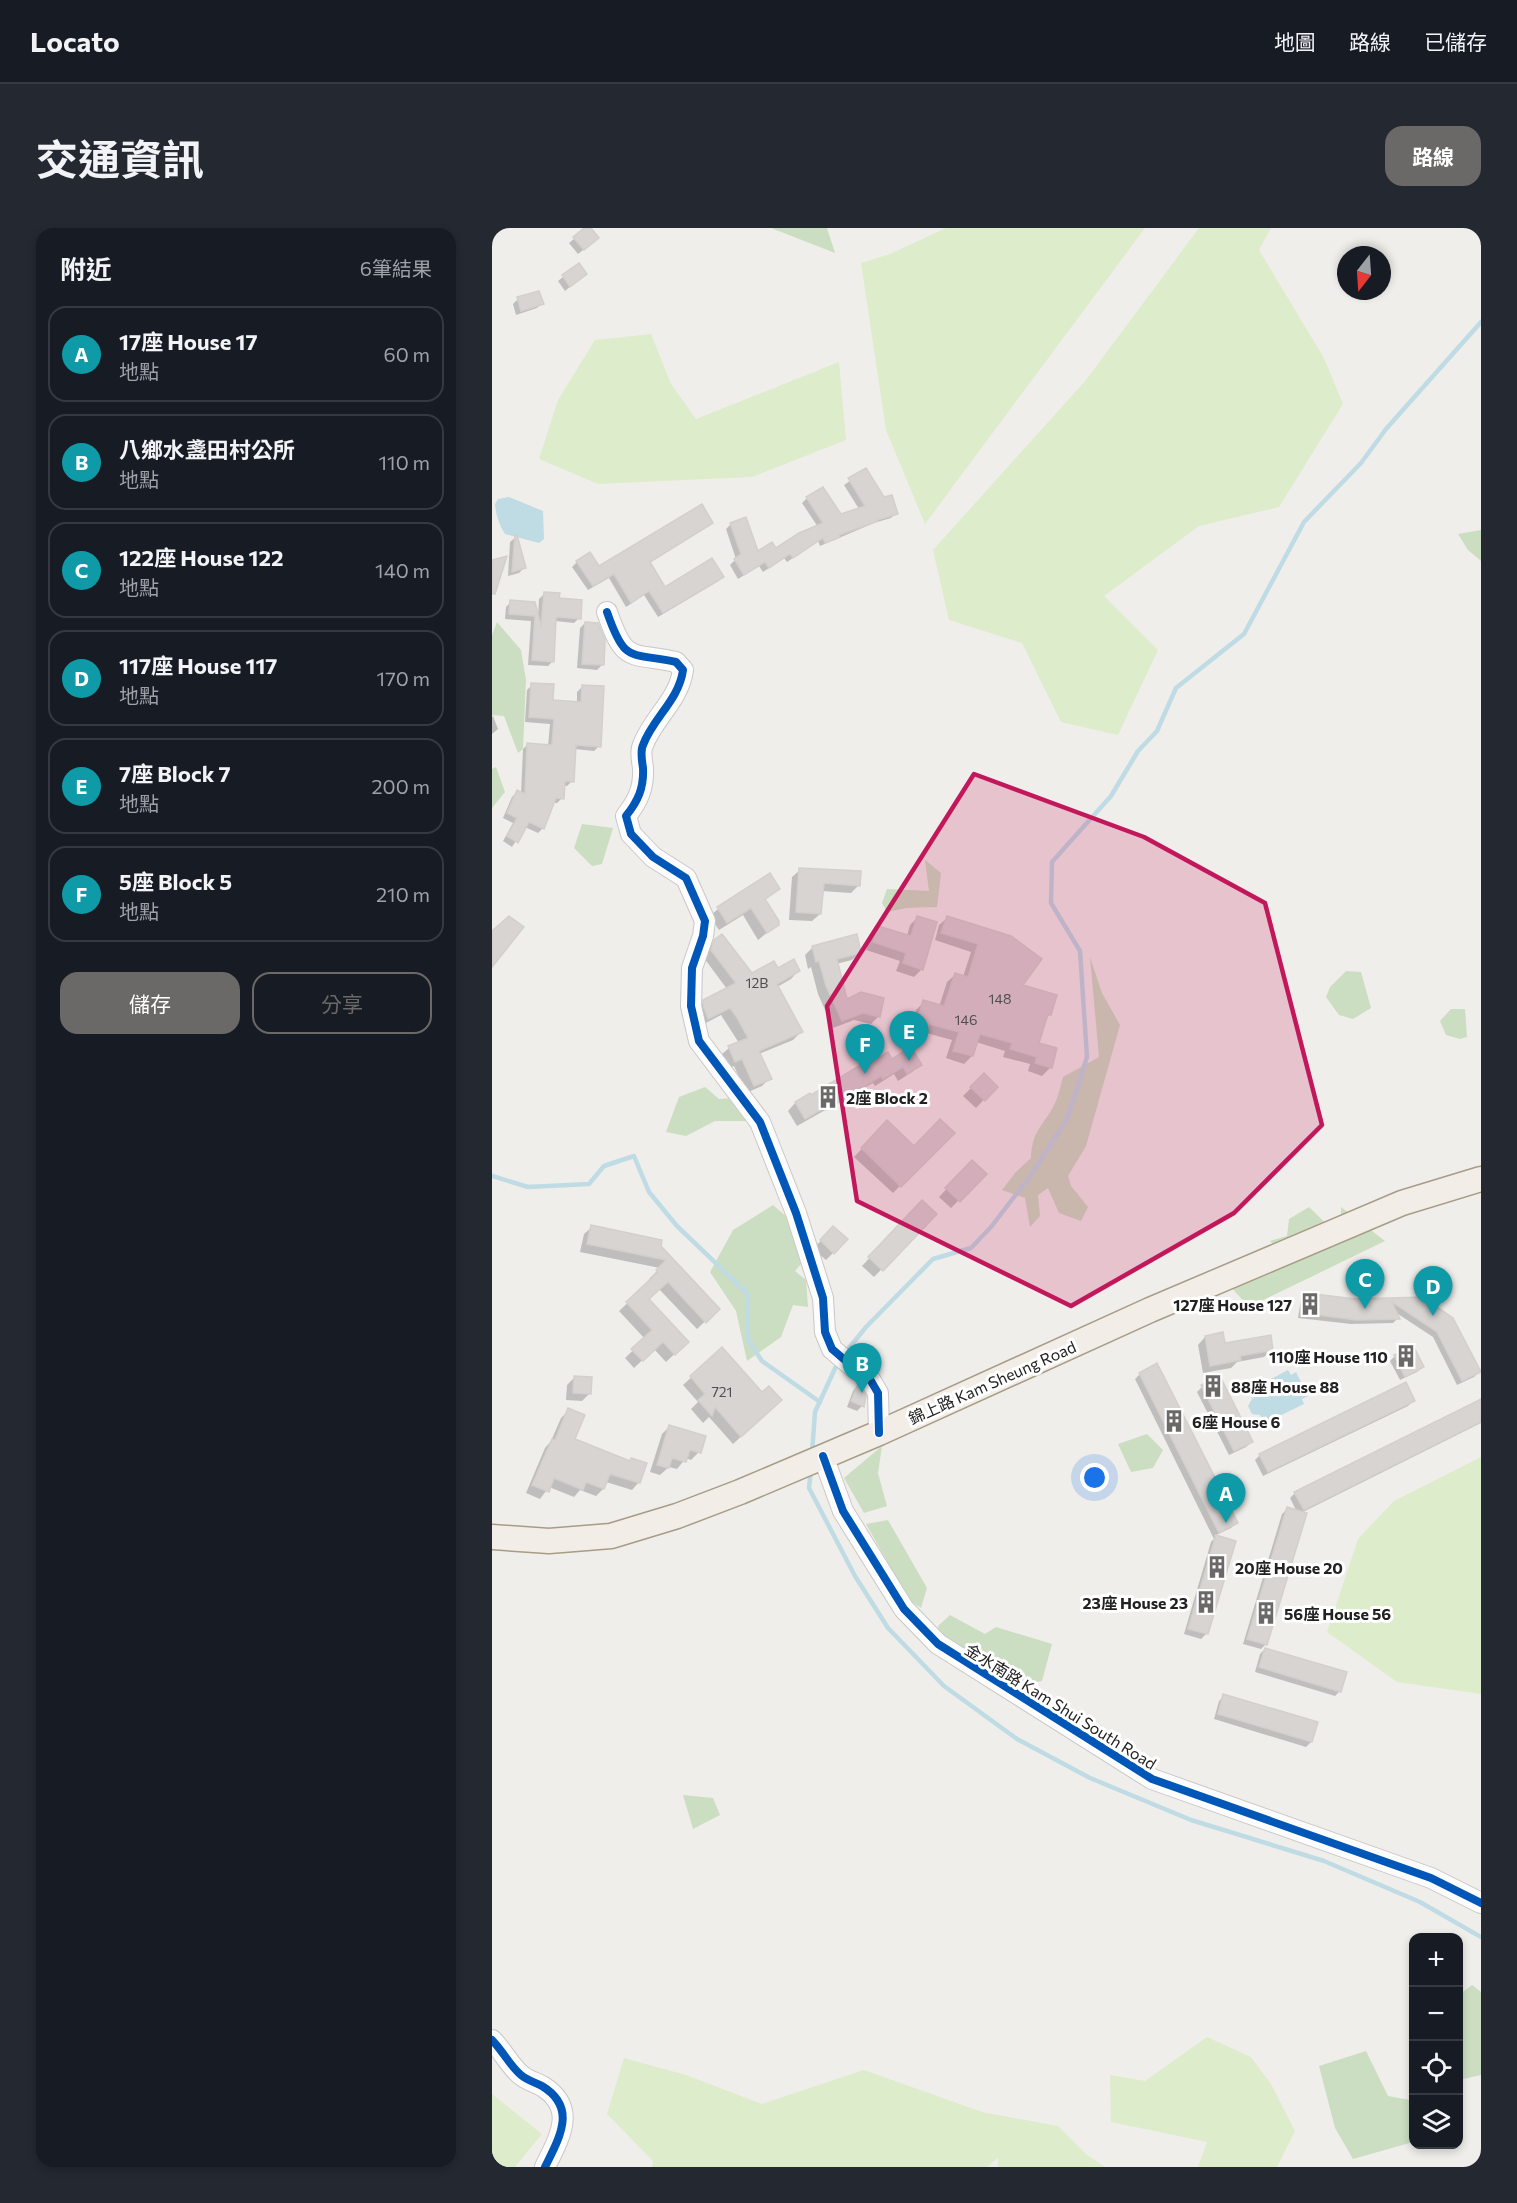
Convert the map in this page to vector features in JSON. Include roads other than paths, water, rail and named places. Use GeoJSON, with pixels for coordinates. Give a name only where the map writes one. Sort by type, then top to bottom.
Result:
{"type":"FeatureCollection","features":[{"type":"Feature","properties":{"kind":"main road","name":"錦上路 Kam Sheung Road"},"geometry":{"type":"LineString","coordinates":[[492,1537],[549,1541],[611,1536],[677,1516],[879,1433],[1150,1310],[1391,1207],[1481,1179]]}},
{"type":"Feature","properties":{"kind":"street"},"geometry":{"type":"LineString","coordinates":[[607,612],[616,638],[628,653],[646,659],[676,662],[683,670],[681,681],[668,706],[641,747],[643,774],[639,799],[626,816],[631,834],[653,857],[686,878],[705,921],[703,936],[692,968],[691,1006],[699,1041],[760,1122],[796,1213],[823,1298],[825,1332],[832,1348],[853,1367],[868,1376],[878,1393],[879,1433]]}},
{"type":"Feature","properties":{"kind":"street","name":"金水南路 Kam Shui South Road"},"geometry":{"type":"LineString","coordinates":[[821,1457],[843,1511],[904,1609],[938,1644],[1152,1779],[1431,1878],[1481,1903]]}},
{"type":"Feature","properties":{"kind":"street"},"geometry":{"type":"LineString","coordinates":[[492,2040],[516,2070],[555,2097],[563,2111],[561,2131],[545,2167]]}},
{"type":"Feature","properties":{"kind":"water"},"geometry":{"type":"Polygon","coordinates":[[[509,497],[543,511],[544,539],[539,543],[505,534],[498,520],[495,504],[498,499],[509,497]]]}},
{"type":"Feature","properties":{"kind":"water"},"geometry":{"type":"Polygon","coordinates":[[[1288,1370],[1291,1375],[1296,1372],[1308,1396],[1302,1399],[1304,1404],[1269,1421],[1266,1416],[1262,1418],[1260,1415],[1252,1414],[1248,1406],[1252,1399],[1250,1394],[1255,1391],[1254,1388],[1288,1370]]]}},
{"type":"Feature","properties":{"kind":"waterway"},"geometry":{"type":"LineString","coordinates":[[845,1353],[866,1327],[933,1259],[971,1248],[991,1227],[1031,1175],[1067,1119],[1087,1057],[1080,951],[1051,903],[1052,862],[1111,796],[1138,751],[1157,731],[1176,688],[1244,634],[1304,522],[1361,463],[1386,429],[1481,322]]}},
{"type":"Feature","properties":{"kind":"waterway"},"geometry":{"type":"LineString","coordinates":[[492,1176],[528,1187],[589,1184],[604,1166],[634,1156],[649,1192],[677,1226],[747,1293],[748,1340],[762,1361],[820,1402]]}},
{"type":"Feature","properties":{"kind":"waterway"},"geometry":{"type":"LineString","coordinates":[[812,1453],[815,1412],[838,1362]]}},
{"type":"Feature","properties":{"kind":"waterway"},"geometry":{"type":"LineString","coordinates":[[811,1470],[809,1488],[855,1576],[888,1628],[944,1686],[1017,1739],[1090,1778],[1191,1820],[1324,1861],[1420,1902],[1481,1937]]}},
{"type":"Feature","properties":{"kind":"place","name":"7座 Block 7"},"geometry":{"type":"Point","coordinates":[909,1061]}},
{"type":"Feature","properties":{"kind":"place","name":"5座 Block 5"},"geometry":{"type":"Point","coordinates":[865,1074]}},
{"type":"Feature","properties":{"kind":"place","name":"2座 Block 2"},"geometry":{"type":"Point","coordinates":[828,1097]}},
{"type":"Feature","properties":{"kind":"place","name":"127座 House 127"},"geometry":{"type":"Point","coordinates":[1310,1304]}},
{"type":"Feature","properties":{"kind":"place","name":"122座 House 122"},"geometry":{"type":"Point","coordinates":[1365,1309]}},
{"type":"Feature","properties":{"kind":"place","name":"117座 House 117"},"geometry":{"type":"Point","coordinates":[1433,1316]}},
{"type":"Feature","properties":{"kind":"place","name":"110座 House 110"},"geometry":{"type":"Point","coordinates":[1406,1356]}},
{"type":"Feature","properties":{"kind":"place","name":"88座 House 88"},"geometry":{"type":"Point","coordinates":[1213,1386]}},
{"type":"Feature","properties":{"kind":"place","name":"八鄉水盞田村公所"},"geometry":{"type":"Point","coordinates":[862,1393]}},
{"type":"Feature","properties":{"kind":"place","name":"6座 House 6"},"geometry":{"type":"Point","coordinates":[1174,1421]}},
{"type":"Feature","properties":{"kind":"place","name":"17座 House 17"},"geometry":{"type":"Point","coordinates":[1226,1523]}},
{"type":"Feature","properties":{"kind":"place","name":"20座 House 20"},"geometry":{"type":"Point","coordinates":[1217,1567]}},
{"type":"Feature","properties":{"kind":"place","name":"23座 House 23"},"geometry":{"type":"Point","coordinates":[1206,1602]}},
{"type":"Feature","properties":{"kind":"place","name":"56座 House 56"},"geometry":{"type":"Point","coordinates":[1266,1613]}}]}
